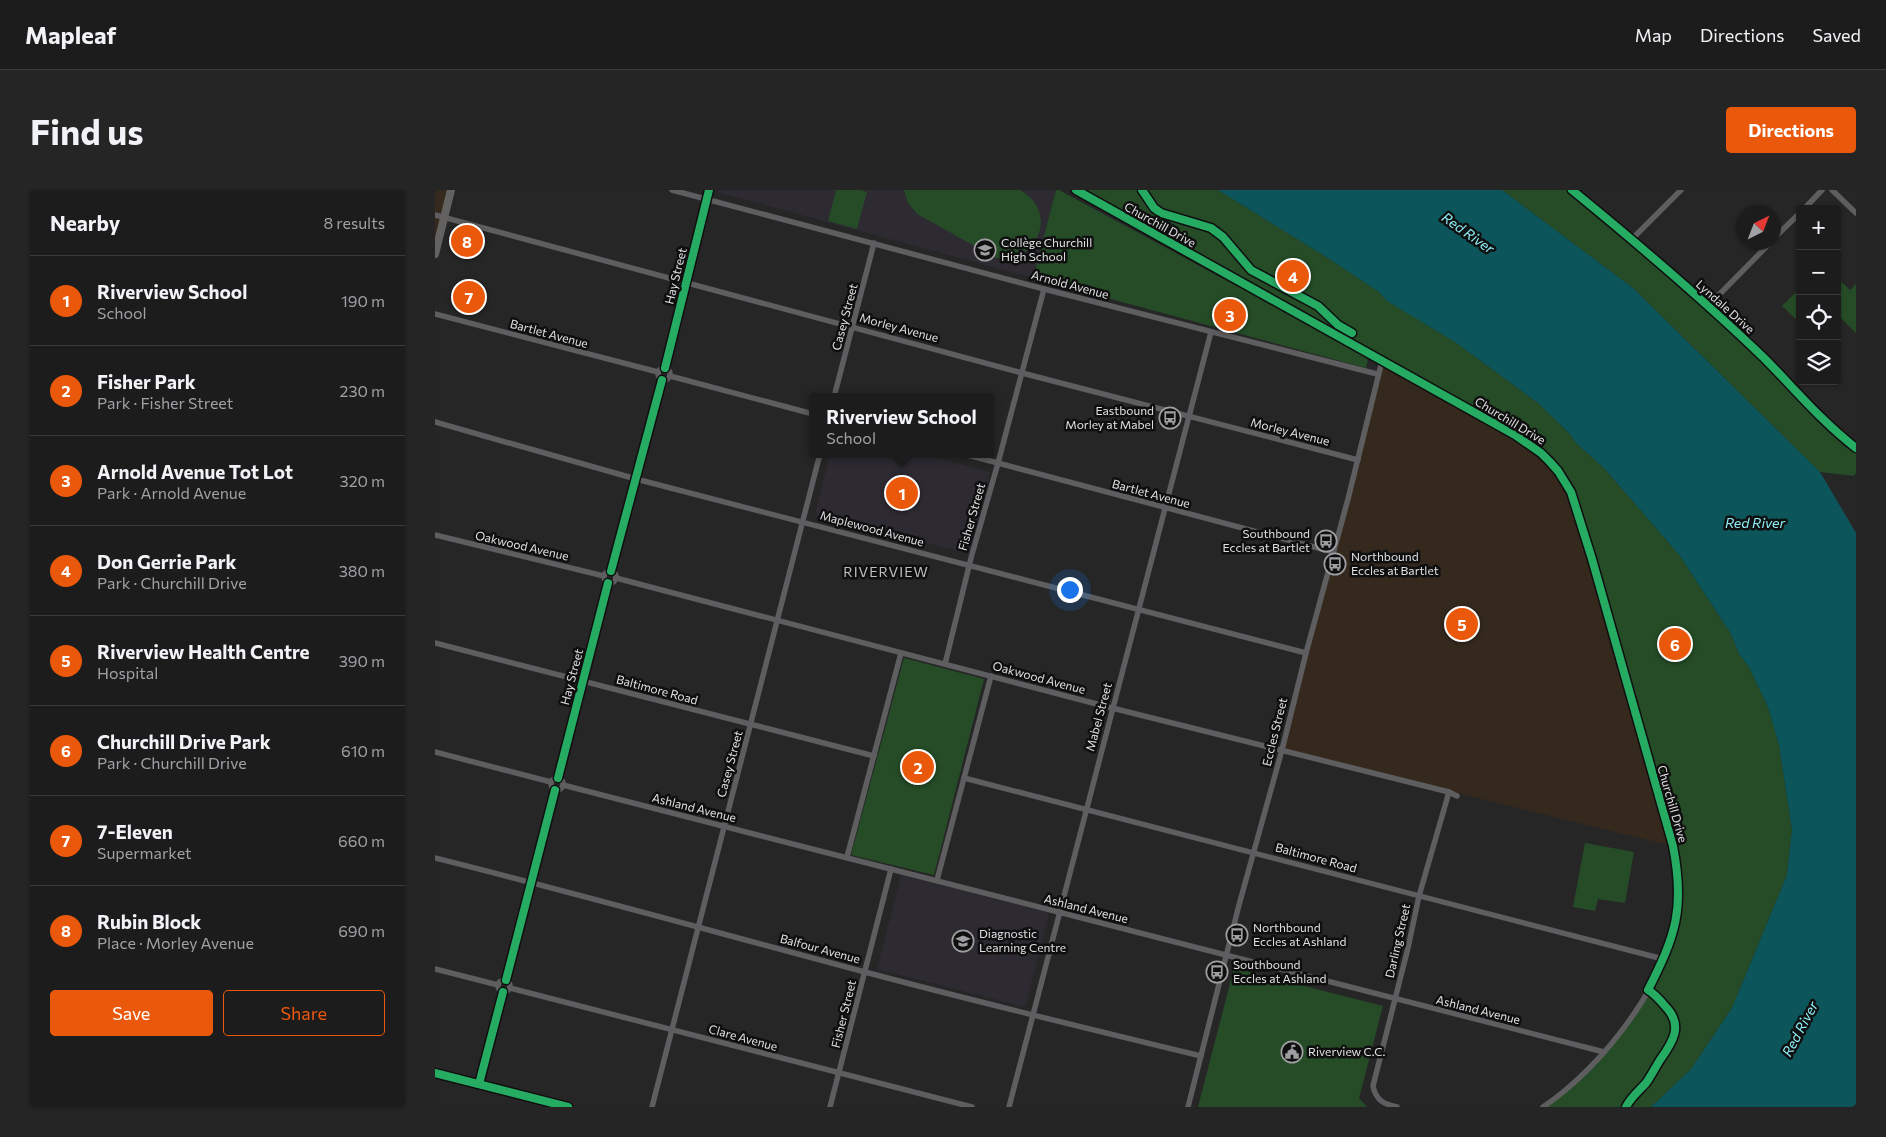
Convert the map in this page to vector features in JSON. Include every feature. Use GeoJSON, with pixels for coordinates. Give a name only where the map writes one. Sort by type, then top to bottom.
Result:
{"type":"FeatureCollection","features":[{"type":"Feature","properties":{"kind":"main road"},"geometry":{"type":"LineString","coordinates":[[435,254],[451,190]]}},
{"type":"Feature","properties":{"kind":"street","name":"Arnold Avenue"},"geometry":{"type":"LineString","coordinates":[[672,190],[1044,289],[1377,374]]}},
{"type":"Feature","properties":{"kind":"street","name":"Hay Street"},"geometry":{"type":"LineString","coordinates":[[665,368],[709,190]]}},
{"type":"Feature","properties":{"kind":"street","name":"Churchill Drive"},"geometry":{"type":"LineString","coordinates":[[1076,190],[1515,434],[1541,453],[1559,471],[1571,492],[1592,559],[1673,846],[1678,874],[1679,903],[1672,936],[1663,959],[1635,1013],[1604,1052],[1565,1091],[1543,1107]]}},
{"type":"Feature","properties":{"kind":"street","name":"Lyndale Drive"},"geometry":{"type":"LineString","coordinates":[[1572,190],[1632,239],[1707,306],[1763,357],[1838,434],[1856,448]]}},
{"type":"Feature","properties":{"kind":"street"},"geometry":{"type":"LineString","coordinates":[[1632,239],[1681,190]]}},
{"type":"Feature","properties":{"kind":"street"},"geometry":{"type":"LineString","coordinates":[[1808,205],[1822,190]]}},
{"type":"Feature","properties":{"kind":"street"},"geometry":{"type":"LineString","coordinates":[[1832,190],[1856,213]]}},
{"type":"Feature","properties":{"kind":"street","name":"Morley Avenue"},"geometry":{"type":"LineString","coordinates":[[435,214],[1022,373],[1358,460]]}},
{"type":"Feature","properties":{"kind":"street"},"geometry":{"type":"LineString","coordinates":[[1781,232],[1796,217]]}},
{"type":"Feature","properties":{"kind":"street","name":"Casey Street"},"geometry":{"type":"LineString","coordinates":[[835,393],[874,243]]}},
{"type":"Feature","properties":{"kind":"street"},"geometry":{"type":"LineString","coordinates":[[1707,306],[1763,250]]}},
{"type":"Feature","properties":{"kind":"street","name":"Fisher Street"},"geometry":{"type":"LineString","coordinates":[[945,664],[969,565],[1044,289]]}},
{"type":"Feature","properties":{"kind":"street","name":"Bartlet Avenue"},"geometry":{"type":"LineString","coordinates":[[435,314],[658,372]]}},
{"type":"Feature","properties":{"kind":"street","name":"Mabel Street"},"geometry":{"type":"LineString","coordinates":[[1009,1107],[1137,608],[1211,332]]}},
{"type":"Feature","properties":{"kind":"street","name":"Eccles Street"},"geometry":{"type":"LineString","coordinates":[[1188,1107],[1253,852],[1282,750],[1305,653],[1358,460],[1377,374],[1382,361]]}},
{"type":"Feature","properties":{"kind":"street"},"geometry":{"type":"LineString","coordinates":[[662,380],[658,372],[661,369],[665,368],[668,370],[669,376]]}},
{"type":"Feature","properties":{"kind":"street"},"geometry":{"type":"LineString","coordinates":[[662,380],[667,380],[669,376]]}},
{"type":"Feature","properties":{"kind":"street"},"geometry":{"type":"LineString","coordinates":[[669,376],[809,413]]}},
{"type":"Feature","properties":{"kind":"street"},"geometry":{"type":"LineString","coordinates":[[611,571],[662,380]]}},
{"type":"Feature","properties":{"kind":"street","name":"Maplewood Avenue"},"geometry":{"type":"LineString","coordinates":[[435,422],[636,479],[1305,653]]}},
{"type":"Feature","properties":{"kind":"street","name":"Casey Street"},"geometry":{"type":"LineString","coordinates":[[652,1107],[819,458]]}},
{"type":"Feature","properties":{"kind":"street","name":"Bartlet Avenue"},"geometry":{"type":"LineString","coordinates":[[979,458],[1333,552]]}},
{"type":"Feature","properties":{"kind":"street","name":"Oakwood Avenue"},"geometry":{"type":"LineString","coordinates":[[435,535],[604,576]]}},
{"type":"Feature","properties":{"kind":"street"},"geometry":{"type":"LineString","coordinates":[[611,571],[616,578],[608,583],[604,576],[605,573],[611,571]]}},
{"type":"Feature","properties":{"kind":"street","name":"Oakwood Avenue"},"geometry":{"type":"LineString","coordinates":[[616,578],[1112,708],[1449,792],[1457,796]]}},
{"type":"Feature","properties":{"kind":"street","name":"Hay Street"},"geometry":{"type":"LineString","coordinates":[[558,778],[608,583]]}},
{"type":"Feature","properties":{"kind":"street","name":"Baltimore Road"},"geometry":{"type":"LineString","coordinates":[[435,643],[874,756]]}},
{"type":"Feature","properties":{"kind":"street"},"geometry":{"type":"LineString","coordinates":[[847,857],[901,653]]}},
{"type":"Feature","properties":{"kind":"street"},"geometry":{"type":"LineString","coordinates":[[937,880],[991,676]]}},
{"type":"Feature","properties":{"kind":"street"},"geometry":{"type":"LineString","coordinates":[[435,752],[551,782]]}},
{"type":"Feature","properties":{"kind":"street"},"geometry":{"type":"LineString","coordinates":[[551,782],[554,778],[558,778],[563,782],[561,788],[555,790]]}},
{"type":"Feature","properties":{"kind":"street","name":"Baltimore Road"},"geometry":{"type":"LineString","coordinates":[[964,778],[1663,959]]}},
{"type":"Feature","properties":{"kind":"street"},"geometry":{"type":"LineString","coordinates":[[503,992],[510,988],[506,980],[555,790],[551,782]]}},
{"type":"Feature","properties":{"kind":"street","name":"Ashland Avenue"},"geometry":{"type":"LineString","coordinates":[[563,785],[1604,1052]]}},
{"type":"Feature","properties":{"kind":"street","name":"Darling Street"},"geometry":{"type":"LineString","coordinates":[[1397,1107],[1385,1104],[1375,1096],[1373,1086],[1419,896],[1449,792]]}},
{"type":"Feature","properties":{"kind":"street","name":"Balfour Avenue"},"geometry":{"type":"LineString","coordinates":[[435,858],[1033,1016],[1201,1056]]}},
{"type":"Feature","properties":{"kind":"street","name":"Fisher Street"},"geometry":{"type":"LineString","coordinates":[[831,1107],[891,869]]}},
{"type":"Feature","properties":{"kind":"street"},"geometry":{"type":"LineString","coordinates":[[435,969],[498,985],[499,989],[503,992]]}},
{"type":"Feature","properties":{"kind":"street"},"geometry":{"type":"LineString","coordinates":[[498,985],[503,980],[506,980]]}},
{"type":"Feature","properties":{"kind":"street","name":"Clare Avenue"},"geometry":{"type":"LineString","coordinates":[[510,988],[972,1107]]}},
{"type":"Feature","properties":{"kind":"street"},"geometry":{"type":"LineString","coordinates":[[479,1084],[503,992]]}},
{"type":"Feature","properties":{"kind":"street"},"geometry":{"type":"LineString","coordinates":[[435,1073],[567,1107]]}},
{"type":"Feature","properties":{"kind":"shaded area"},"geometry":{"type":"Polygon","coordinates":[[[435,190],[451,190],[435,254],[435,190]]]}},
{"type":"Feature","properties":{"kind":"shaded area","name":"Collège Churchill High School"},"geometry":{"type":"Polygon","coordinates":[[[718,190],[1056,190],[1033,278],[717,192],[718,190]]]}},
{"type":"Feature","properties":{"kind":"shaded area"},"geometry":{"type":"Polygon","coordinates":[[[1382,361],[1550,462],[1571,492],[1673,846],[1282,750],[1382,361]]]}},
{"type":"Feature","properties":{"kind":"shaded area"},"geometry":{"type":"Polygon","coordinates":[[[829,458],[937,458],[990,472],[969,554],[815,514],[829,458]]]}},
{"type":"Feature","properties":{"kind":"shaded area","name":"Diagnostic Learning Centre"},"geometry":{"type":"Polygon","coordinates":[[[901,875],[1049,913],[1025,1007],[877,969],[901,875]]]}},
{"type":"Feature","properties":{"kind":"green space"},"geometry":{"type":"Polygon","coordinates":[[[836,190],[860,190],[867,192],[857,229],[828,221],[836,190]]]}},
{"type":"Feature","properties":{"kind":"green space"},"geometry":{"type":"Polygon","coordinates":[[[904,190],[1020,190],[1032,199],[1039,211],[1041,223],[1038,234],[1032,245],[1023,253],[1010,258],[996,258],[917,214],[908,203],[904,190]]]}},
{"type":"Feature","properties":{"kind":"green space"},"geometry":{"type":"Polygon","coordinates":[[[1056,190],[1359,352],[1368,360],[1366,368],[1033,278],[1056,190]]]}},
{"type":"Feature","properties":{"kind":"green space"},"geometry":{"type":"Polygon","coordinates":[[[1076,190],[1218,190],[1331,260],[1379,292],[1388,301],[1455,342],[1538,403],[1569,433],[1576,443],[1604,468],[1680,556],[1731,634],[1739,654],[1749,667],[1768,707],[1779,745],[1792,830],[1787,875],[1732,1008],[1691,1069],[1651,1107],[1543,1107],[1551,1102],[1619,1035],[1656,975],[1676,920],[1678,875],[1571,492],[1541,453],[1076,190]]]}},
{"type":"Feature","properties":{"kind":"green space"},"geometry":{"type":"Polygon","coordinates":[[[1502,190],[1572,190],[1707,307],[1856,448],[1856,473],[1854,476],[1820,472],[1633,288],[1502,190]]]}},
{"type":"Feature","properties":{"kind":"green space"},"geometry":{"type":"Polygon","coordinates":[[[1841,282],[1850,290],[1856,284],[1856,333],[1841,318],[1841,282]]]}},
{"type":"Feature","properties":{"kind":"green space"},"geometry":{"type":"Polygon","coordinates":[[[1796,292],[1796,319],[1782,306],[1796,292]]]}},
{"type":"Feature","properties":{"kind":"green space"},"geometry":{"type":"Polygon","coordinates":[[[904,658],[984,679],[934,875],[851,855],[904,658]]]}},
{"type":"Feature","properties":{"kind":"green space"},"geometry":{"type":"Polygon","coordinates":[[[1585,843],[1634,852],[1625,903],[1598,899],[1595,911],[1573,907],[1585,843]]]}},
{"type":"Feature","properties":{"kind":"green space","name":"Riverview C.C."},"geometry":{"type":"Polygon","coordinates":[[[1234,968],[1383,1006],[1359,1098],[1367,1107],[1198,1107],[1234,968]]]}},
{"type":"Feature","properties":{"kind":"water","name":"Red River"},"geometry":{"type":"Polygon","coordinates":[[[1218,190],[1502,190],[1633,288],[1820,472],[1856,533],[1856,1107],[1651,1107],[1691,1069],[1732,1008],[1787,875],[1792,830],[1779,745],[1768,707],[1749,667],[1739,654],[1731,634],[1680,556],[1604,468],[1576,443],[1569,433],[1538,403],[1455,342],[1387,301],[1379,292],[1331,260],[1218,190]]]}},
{"type":"Feature","properties":{"kind":"cycle path"},"geometry":{"type":"LineString","coordinates":[[665,368],[709,190]]}},
{"type":"Feature","properties":{"kind":"cycle path"},"geometry":{"type":"LineString","coordinates":[[1076,190],[1515,435],[1541,453],[1550,462],[1571,492],[1592,559],[1673,846],[1677,868],[1678,904],[1675,921],[1658,971],[1648,990],[1671,1013],[1674,1020],[1675,1033],[1669,1047],[1648,1080],[1626,1107]]}},
{"type":"Feature","properties":{"kind":"cycle path"},"geometry":{"type":"LineString","coordinates":[[1142,190],[1154,208],[1161,213],[1211,228],[1223,237],[1251,270],[1318,306],[1338,325],[1352,333]]}},
{"type":"Feature","properties":{"kind":"cycle path"},"geometry":{"type":"LineString","coordinates":[[1572,190],[1718,314],[1820,416],[1856,448]]}},
{"type":"Feature","properties":{"kind":"cycle path"},"geometry":{"type":"LineString","coordinates":[[611,571],[662,380]]}},
{"type":"Feature","properties":{"kind":"cycle path"},"geometry":{"type":"LineString","coordinates":[[558,778],[608,583]]}},
{"type":"Feature","properties":{"kind":"cycle path"},"geometry":{"type":"LineString","coordinates":[[506,980],[555,790]]}},
{"type":"Feature","properties":{"kind":"cycle path"},"geometry":{"type":"LineString","coordinates":[[479,1084],[503,992]]}},
{"type":"Feature","properties":{"kind":"cycle path"},"geometry":{"type":"LineString","coordinates":[[435,1073],[568,1107]]}},
{"type":"Feature","properties":{"kind":"place","name":"Rubin Block"},"geometry":{"type":"Point","coordinates":[467,241]}},
{"type":"Feature","properties":{"kind":"place","name":"Collège Churchill High School"},"geometry":{"type":"Point","coordinates":[985,250]}},
{"type":"Feature","properties":{"kind":"place","name":"Don Gerrie Park"},"geometry":{"type":"Point","coordinates":[1293,276]}},
{"type":"Feature","properties":{"kind":"place","name":"7-Eleven"},"geometry":{"type":"Point","coordinates":[469,297]}},
{"type":"Feature","properties":{"kind":"place","name":"Arnold Avenue Tot Lot"},"geometry":{"type":"Point","coordinates":[1230,315]}},
{"type":"Feature","properties":{"kind":"place","name":"Eastbound Morley at Mabel"},"geometry":{"type":"Point","coordinates":[1170,418]}},
{"type":"Feature","properties":{"kind":"place","name":"Riverview School"},"geometry":{"type":"Point","coordinates":[902,493]}},
{"type":"Feature","properties":{"kind":"place","name":"Southbound Eccles at Bartlet"},"geometry":{"type":"Point","coordinates":[1326,541]}},
{"type":"Feature","properties":{"kind":"place","name":"Northbound Eccles at Bartlet"},"geometry":{"type":"Point","coordinates":[1335,564]}},
{"type":"Feature","properties":{"kind":"place","name":"Riverview Health Centre"},"geometry":{"type":"Point","coordinates":[1462,624]}},
{"type":"Feature","properties":{"kind":"place","name":"Churchill Drive Park"},"geometry":{"type":"Point","coordinates":[1675,644]}},
{"type":"Feature","properties":{"kind":"place","name":"Fisher Park"},"geometry":{"type":"Point","coordinates":[918,767]}},
{"type":"Feature","properties":{"kind":"place","name":"Northbound Eccles at Ashland"},"geometry":{"type":"Point","coordinates":[1237,935]}},
{"type":"Feature","properties":{"kind":"place","name":"Diagnostic Learning Centre"},"geometry":{"type":"Point","coordinates":[963,941]}},
{"type":"Feature","properties":{"kind":"place","name":"Southbound Eccles at Ashland"},"geometry":{"type":"Point","coordinates":[1217,972]}},
{"type":"Feature","properties":{"kind":"place","name":"Riverview C.C."},"geometry":{"type":"Point","coordinates":[1292,1052]}},
{"type":"Feature","properties":{"kind":"district","name":"RIVERVIEW"},"geometry":{"type":"Point","coordinates":[886,572]}}]}
